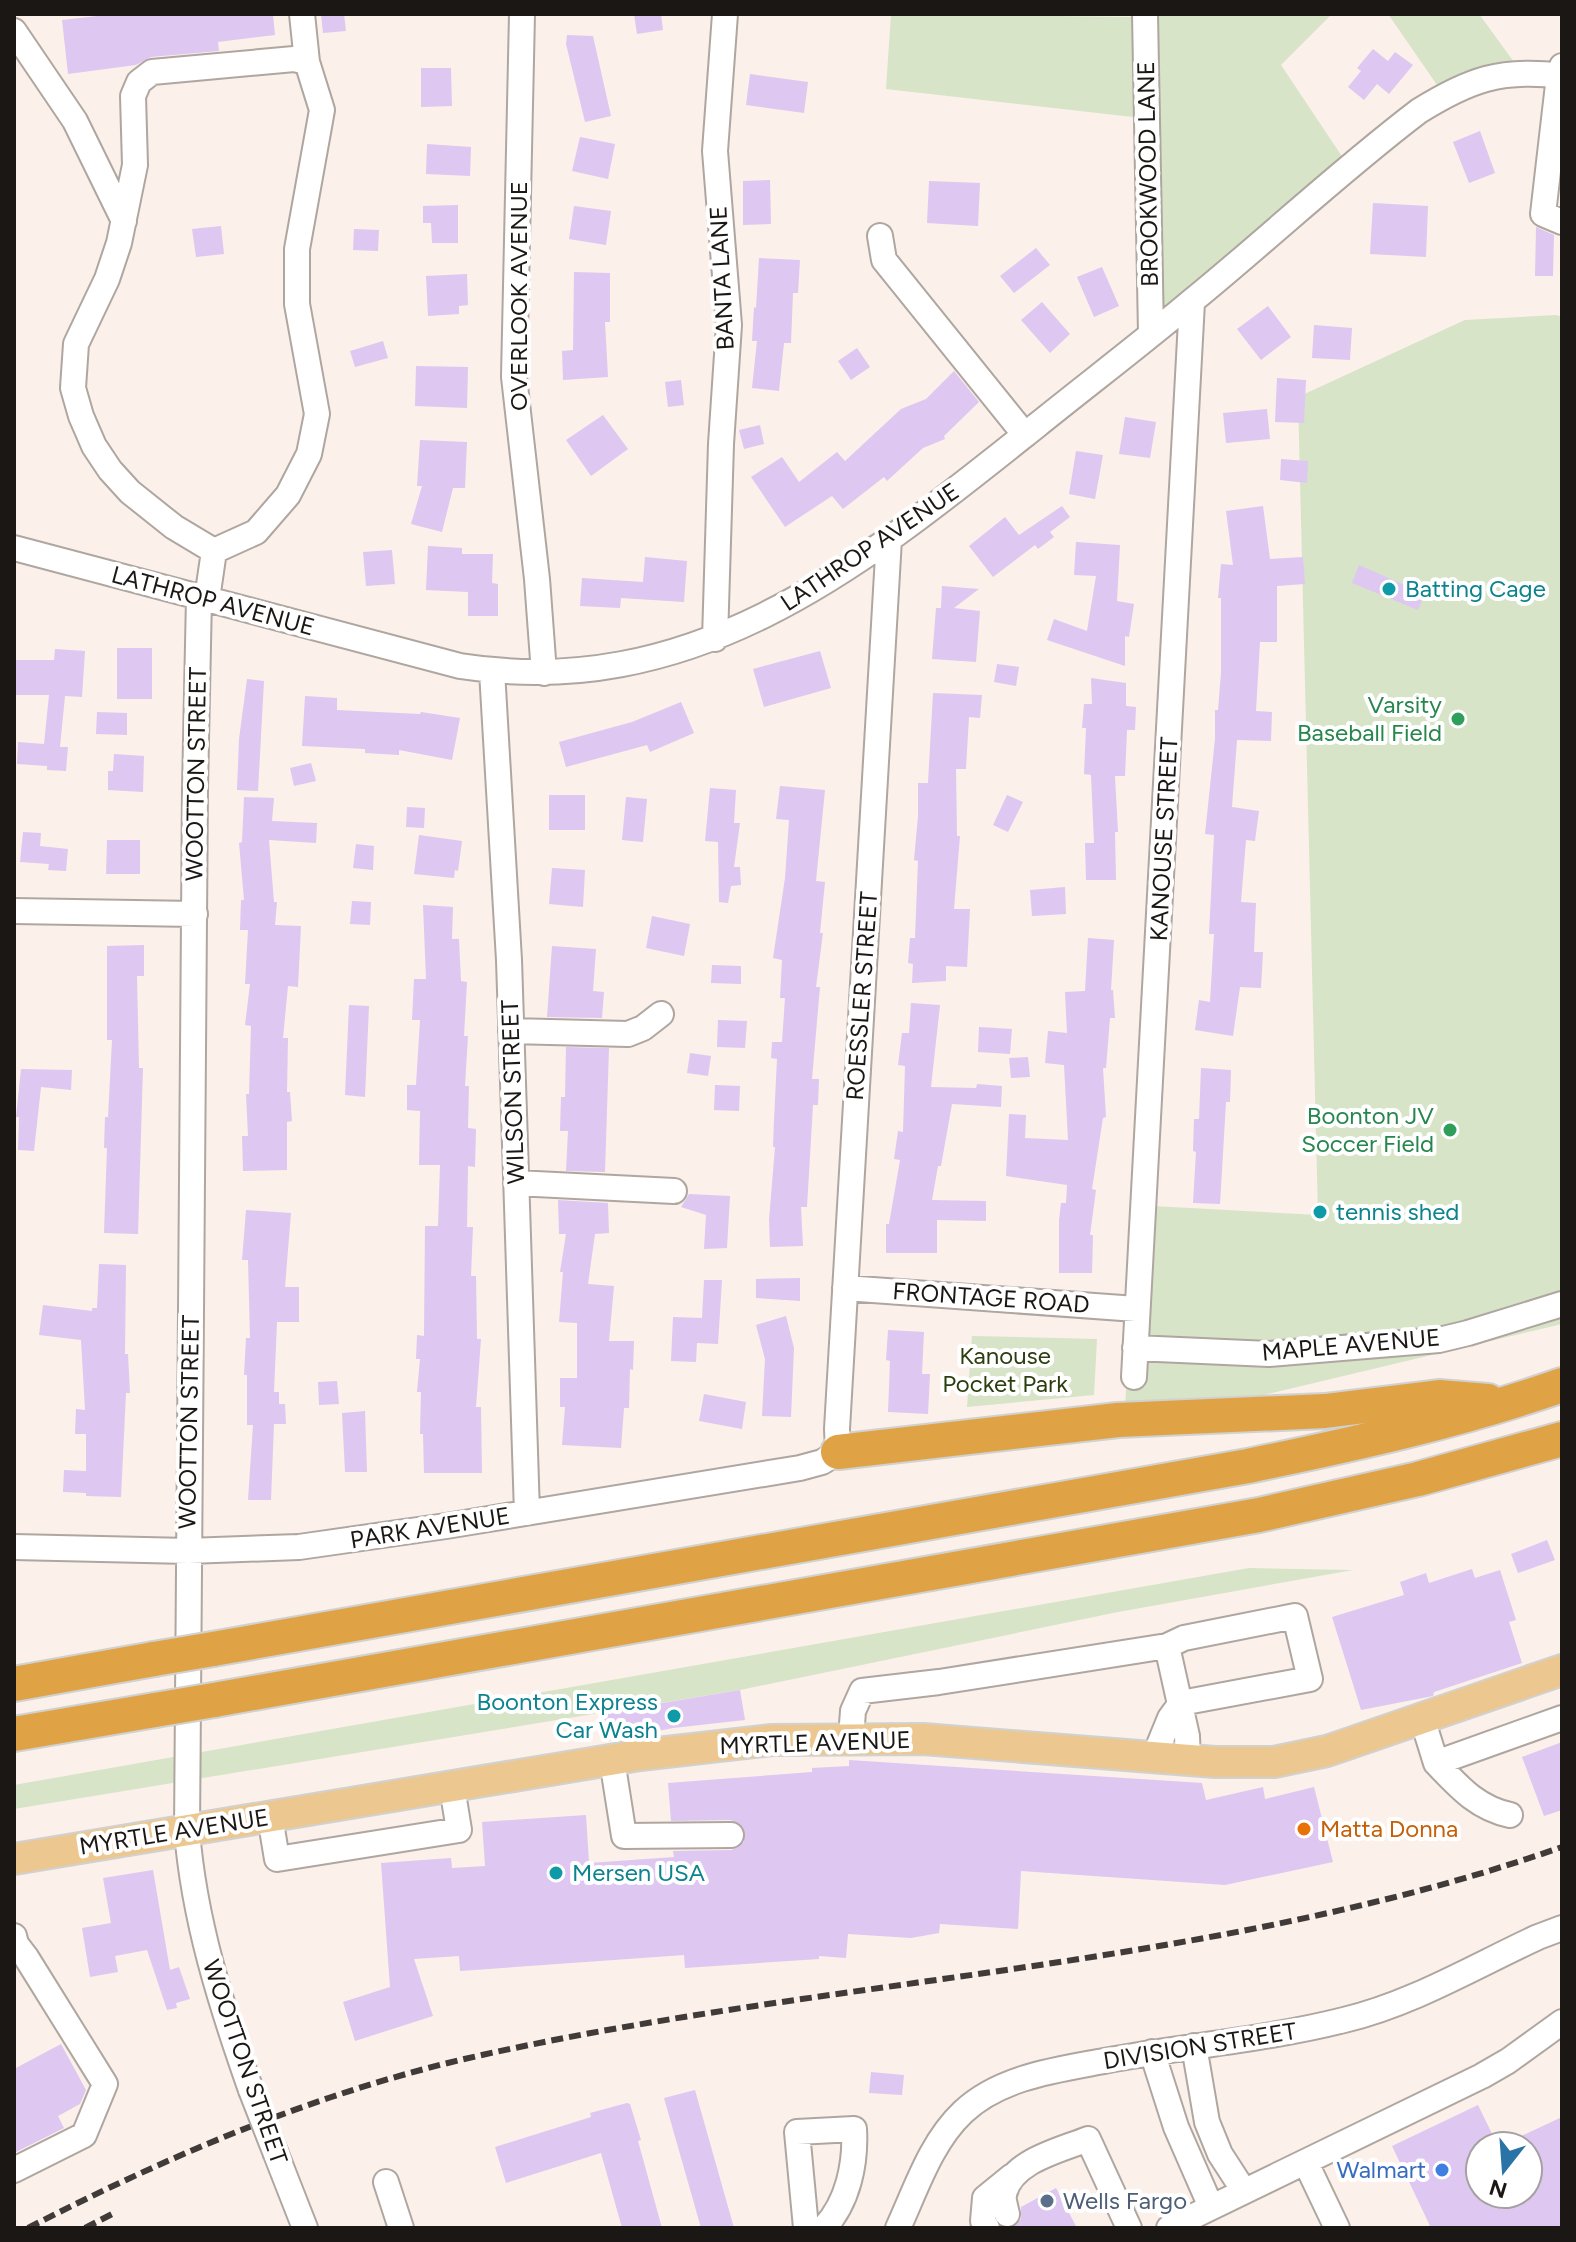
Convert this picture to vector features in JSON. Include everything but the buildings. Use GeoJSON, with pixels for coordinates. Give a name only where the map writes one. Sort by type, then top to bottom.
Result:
{"type":"FeatureCollection","features":[{"type":"Feature","properties":{"kind":"highway"},"geometry":{"type":"LineString","coordinates":[[14,1684],[1171,1481],[1328,1450],[1512,1403],[1562,1385]]}},
{"type":"Feature","properties":{"kind":"highway"},"geometry":{"type":"LineString","coordinates":[[838,1452],[1118,1420],[1325,1411],[1439,1397],[1512,1403]]}},
{"type":"Feature","properties":{"kind":"highway"},"geometry":{"type":"LineString","coordinates":[[14,1734],[1246,1518],[1405,1483],[1562,1439]]}},
{"type":"Feature","properties":{"kind":"main road","name":"MYRTLE AVENUE"},"geometry":{"type":"LineString","coordinates":[[14,1859],[612,1760],[772,1740],[851,1738],[999,1744],[1188,1760],[1274,1762],[1327,1751],[1561,1673]]}},
{"type":"Feature","properties":{"kind":"street"},"geometry":{"type":"LineString","coordinates":[[14,18],[21,14]]}},
{"type":"Feature","properties":{"kind":"street"},"geometry":{"type":"LineString","coordinates":[[302,14],[307,62],[322,110],[297,249],[297,304],[317,414],[309,454],[288,495],[256,532],[214,551],[174,527],[130,492],[94,446],[76,402],[72,373],[76,344],[107,279],[124,221],[135,165],[133,96],[139,82],[152,72],[294,59],[307,62]]}},
{"type":"Feature","properties":{"kind":"street","name":"OVERLOOK AVENUE"},"geometry":{"type":"LineString","coordinates":[[522,14],[514,377],[537,579],[544,673]]}},
{"type":"Feature","properties":{"kind":"street","name":"BANTA LANE"},"geometry":{"type":"LineString","coordinates":[[715,639],[721,444],[729,325],[715,151],[725,14]]}},
{"type":"Feature","properties":{"kind":"street","name":"BROOKWOOD LANE"},"geometry":{"type":"LineString","coordinates":[[1145,14],[1151,334]]}},
{"type":"Feature","properties":{"kind":"street"},"geometry":{"type":"LineString","coordinates":[[14,31],[75,121],[124,221]]}},
{"type":"Feature","properties":{"kind":"street"},"geometry":{"type":"LineString","coordinates":[[1561,73],[1543,214],[1562,222]]}},
{"type":"Feature","properties":{"kind":"street","name":"LATHROP AVENUE"},"geometry":{"type":"LineString","coordinates":[[14,548],[460,666],[492,671],[544,673],[591,669],[648,659],[715,639],[759,620],[813,590],[889,539],[1192,302],[1397,128],[1455,89],[1482,78],[1561,73]]}},
{"type":"Feature","properties":{"kind":"street"},"geometry":{"type":"LineString","coordinates":[[880,236],[884,260],[1025,435]]}},
{"type":"Feature","properties":{"kind":"street","name":"KANOUSE STREET"},"geometry":{"type":"LineString","coordinates":[[1134,1377],[1192,302]]}},
{"type":"Feature","properties":{"kind":"street","name":"ROESSLER STREET"},"geometry":{"type":"LineString","coordinates":[[838,1452],[889,539]]}},
{"type":"Feature","properties":{"kind":"street","name":"WOOTTON STREET"},"geometry":{"type":"LineString","coordinates":[[214,551],[203,598],[195,914],[187,1831],[190,1875],[203,1938],[251,2090],[305,2228]]}},
{"type":"Feature","properties":{"kind":"street","name":"WILSON STREET"},"geometry":{"type":"LineString","coordinates":[[492,671],[511,1031],[527,1513]]}},
{"type":"Feature","properties":{"kind":"street"},"geometry":{"type":"LineString","coordinates":[[14,911],[195,914]]}},
{"type":"Feature","properties":{"kind":"street"},"geometry":{"type":"LineString","coordinates":[[511,1031],[628,1034],[643,1028],[661,1014]]}},
{"type":"Feature","properties":{"kind":"street"},"geometry":{"type":"LineString","coordinates":[[516,1183],[674,1191]]}},
{"type":"Feature","properties":{"kind":"street","name":"FRONTAGE ROAD"},"geometry":{"type":"LineString","coordinates":[[845,1288],[1136,1309]]}},
{"type":"Feature","properties":{"kind":"street","name":"MAPLE AVENUE"},"geometry":{"type":"LineString","coordinates":[[1135,1348],[1269,1354],[1439,1340],[1562,1304]]}},
{"type":"Feature","properties":{"kind":"street","name":"PARK AVENUE"},"geometry":{"type":"LineString","coordinates":[[14,1547],[188,1551],[299,1547],[800,1468],[822,1462],[838,1452]]}},
{"type":"Feature","properties":{"kind":"street"},"geometry":{"type":"LineString","coordinates":[[851,1738],[853,1711],[862,1691],[1167,1646],[1184,1638],[1295,1616],[1310,1679],[1181,1703],[1170,1718],[1154,1757]]}},
{"type":"Feature","properties":{"kind":"street"},"geometry":{"type":"LineString","coordinates":[[1167,1646],[1181,1703],[1188,1760]]}},
{"type":"Feature","properties":{"kind":"street"},"geometry":{"type":"LineString","coordinates":[[1422,1718],[1436,1763],[1459,1787],[1490,1810],[1510,1815]]}},
{"type":"Feature","properties":{"kind":"street"},"geometry":{"type":"LineString","coordinates":[[1436,1763],[1562,1718]]}},
{"type":"Feature","properties":{"kind":"street"},"geometry":{"type":"LineString","coordinates":[[612,1760],[624,1836],[731,1835]]}},
{"type":"Feature","properties":{"kind":"street"},"geometry":{"type":"LineString","coordinates":[[270,1817],[277,1859],[459,1830],[452,1787]]}},
{"type":"Feature","properties":{"kind":"street","name":"DIVISION STREET"},"geometry":{"type":"LineString","coordinates":[[898,2228],[939,2140],[964,2111],[1002,2088],[1035,2075],[1152,2052],[1285,2033],[1384,2009],[1562,1928]]}},
{"type":"Feature","properties":{"kind":"street"},"geometry":{"type":"LineString","coordinates":[[14,1936],[16,1944],[105,2084],[84,2135],[14,2170]]}},
{"type":"Feature","properties":{"kind":"street"},"geometry":{"type":"LineString","coordinates":[[1169,2228],[1482,2076],[1562,2022]]}},
{"type":"Feature","properties":{"kind":"street"},"geometry":{"type":"LineString","coordinates":[[1194,2046],[1207,2122],[1220,2154],[1244,2191]]}},
{"type":"Feature","properties":{"kind":"street"},"geometry":{"type":"LineString","coordinates":[[1152,2052],[1176,2127],[1211,2207]]}},
{"type":"Feature","properties":{"kind":"street"},"geometry":{"type":"LineString","coordinates":[[806,2228],[797,2132],[854,2129],[855,2147],[850,2177],[841,2205],[824,2228]]}},
{"type":"Feature","properties":{"kind":"street"},"geometry":{"type":"LineString","coordinates":[[997,2221],[1003,2195],[1014,2174],[1036,2160],[1088,2139],[1129,2228]]}},
{"type":"Feature","properties":{"kind":"street"},"geometry":{"type":"LineString","coordinates":[[1306,2163],[1337,2228]]}},
{"type":"Feature","properties":{"kind":"street"},"geometry":{"type":"LineString","coordinates":[[386,2182],[401,2228]]}},
{"type":"Feature","properties":{"kind":"green space"},"geometry":{"type":"Polygon","coordinates":[[[891,14],[1133,17],[1134,14],[1332,14],[1281,65],[1349,167],[1151,331],[1133,117],[886,89],[891,14]]]}},
{"type":"Feature","properties":{"kind":"green space"},"geometry":{"type":"Polygon","coordinates":[[[1388,14],[1479,14],[1522,73],[1444,95],[1388,14]]]}},
{"type":"Feature","properties":{"kind":"green space"},"geometry":{"type":"Polygon","coordinates":[[[1562,317],[1562,1324],[1226,1404],[1125,1411],[1135,1205],[1318,1215],[1298,397],[1465,320],[1562,317]]]}},
{"type":"Feature","properties":{"kind":"green space","name":"Kanouse Pocket Park"},"geometry":{"type":"Polygon","coordinates":[[[972,1336],[1097,1339],[1094,1395],[967,1407],[972,1336]]]}},
{"type":"Feature","properties":{"kind":"green space"},"geometry":{"type":"Polygon","coordinates":[[[1249,1568],[1353,1570],[1118,1612],[740,1690],[14,1809],[14,1785],[1249,1568]]]}},
{"type":"Feature","properties":{"kind":"railway"},"geometry":{"type":"LineString","coordinates":[[28,2228],[137,2175],[249,2127],[364,2086],[423,2069],[617,2028],[1161,1946],[1297,1920],[1430,1888],[1562,1847]]}},
{"type":"Feature","properties":{"kind":"railway"},"geometry":{"type":"LineString","coordinates":[[85,2228],[114,2213]]}},
{"type":"Feature","properties":{"kind":"place","name":"Batting Cage"},"geometry":{"type":"Point","coordinates":[1389,589]}},
{"type":"Feature","properties":{"kind":"place","name":"Varsity Baseball Field"},"geometry":{"type":"Point","coordinates":[1458,719]}},
{"type":"Feature","properties":{"kind":"place","name":"Boonton JV Soccer Field"},"geometry":{"type":"Point","coordinates":[1450,1130]}},
{"type":"Feature","properties":{"kind":"place","name":"tennis shed"},"geometry":{"type":"Point","coordinates":[1320,1212]}},
{"type":"Feature","properties":{"kind":"place","name":"Boonton Express Car Wash"},"geometry":{"type":"Point","coordinates":[674,1716]}},
{"type":"Feature","properties":{"kind":"place","name":"Matta Donna"},"geometry":{"type":"Point","coordinates":[1304,1829]}},
{"type":"Feature","properties":{"kind":"place","name":"Mersen USA"},"geometry":{"type":"Point","coordinates":[556,1873]}},
{"type":"Feature","properties":{"kind":"place","name":"Walmart"},"geometry":{"type":"Point","coordinates":[1442,2170]}},
{"type":"Feature","properties":{"kind":"place","name":"Wells Fargo"},"geometry":{"type":"Point","coordinates":[1047,2201]}}]}
